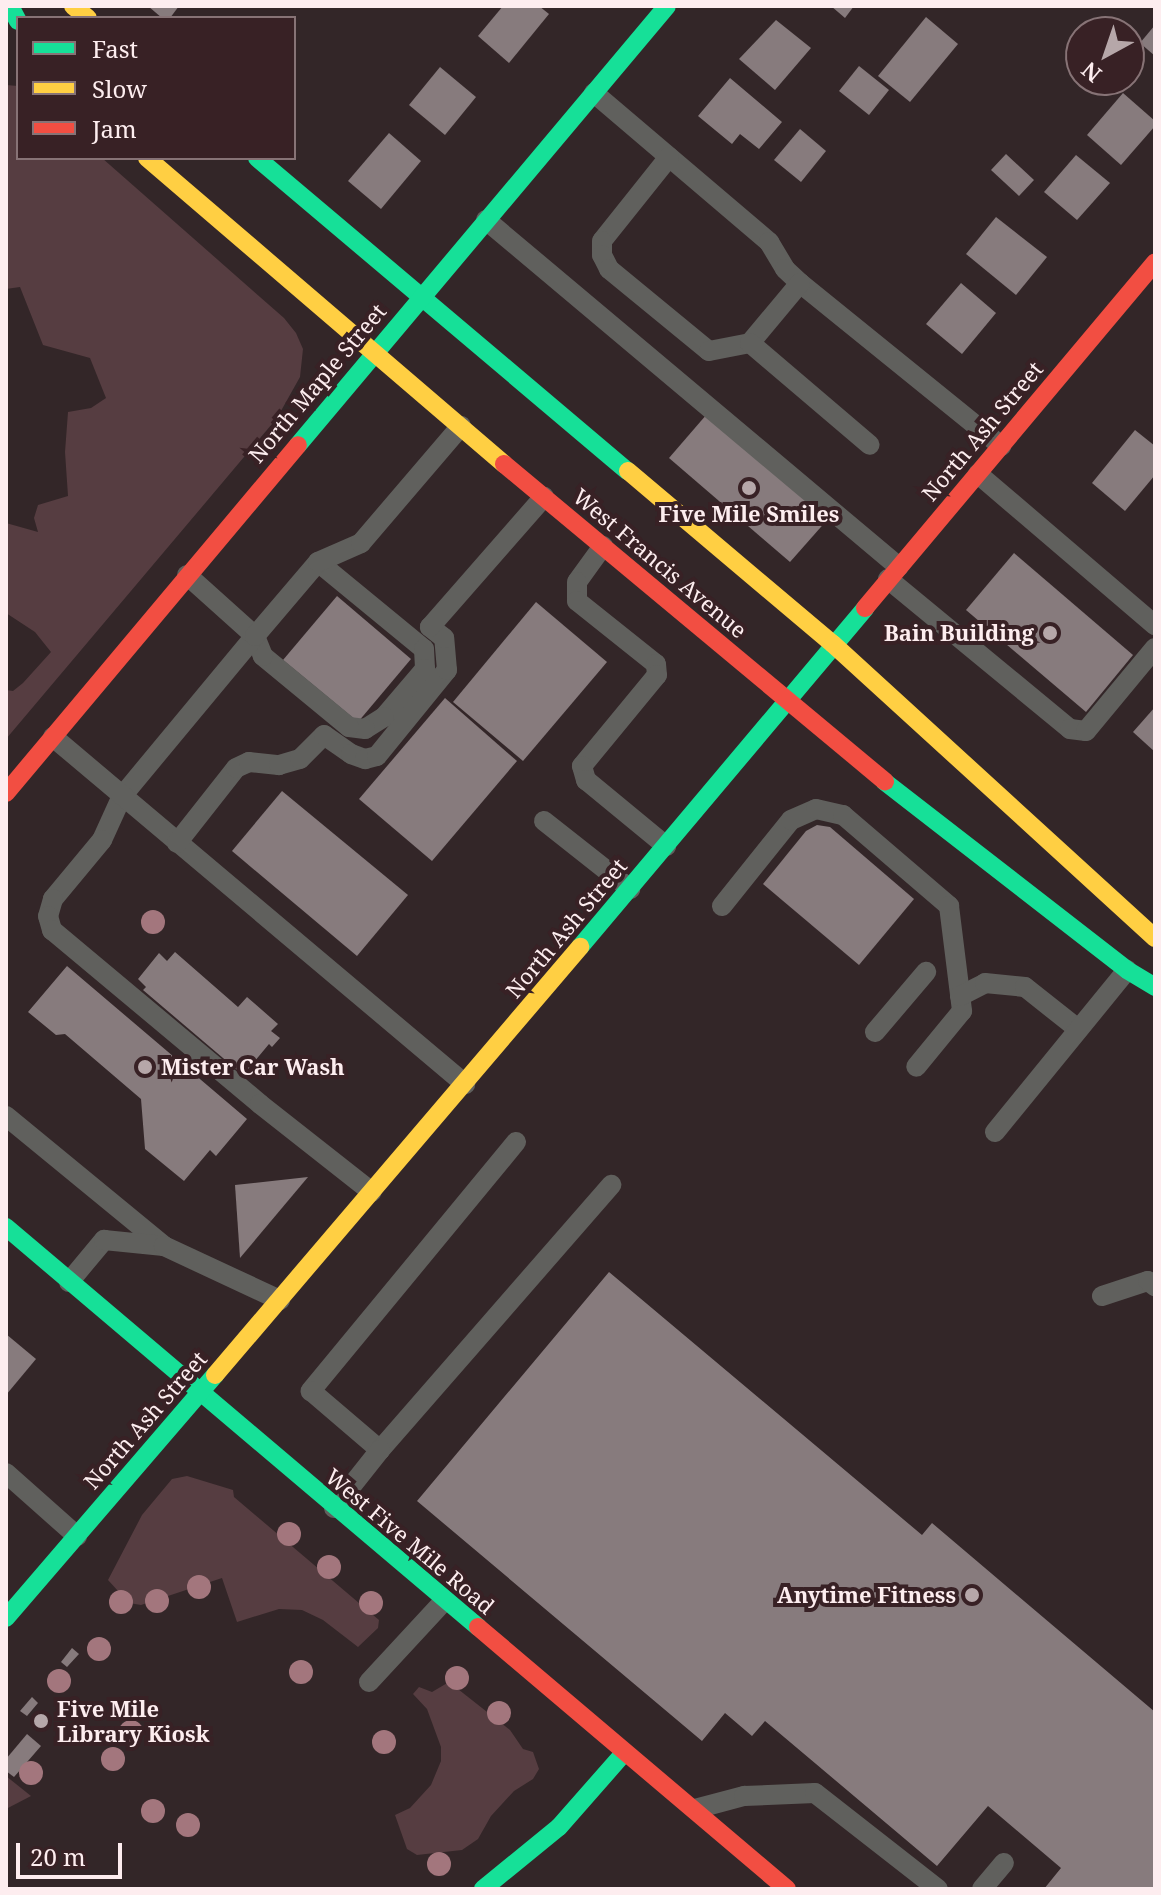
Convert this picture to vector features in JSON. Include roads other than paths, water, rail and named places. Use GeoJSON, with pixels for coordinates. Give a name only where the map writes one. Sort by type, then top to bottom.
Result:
{"type":"FeatureCollection","features":[{"type":"Feature","properties":{"kind":"main road","name":"North Maple Street"},"geometry":{"type":"LineString","coordinates":[[6,793],[667,6]]}},
{"type":"Feature","properties":{"kind":"main road","name":"West Francis Avenue"},"geometry":{"type":"LineString","coordinates":[[149,160],[372,354],[922,813],[1127,970],[1155,987]]}},
{"type":"Feature","properties":{"kind":"main road"},"geometry":{"type":"LineString","coordinates":[[259,160],[422,294],[833,644],[1155,938]]}},
{"type":"Feature","properties":{"kind":"main road","name":"North Ash Street"},"geometry":{"type":"LineString","coordinates":[[6,1618],[14,1594],[77,1536],[280,1300],[630,889],[1155,263]]}},
{"type":"Feature","properties":{"kind":"main road","name":"West Five Mile Road"},"geometry":{"type":"LineString","coordinates":[[6,1227],[781,1887]]}},
{"type":"Feature","properties":{"kind":"main road"},"geometry":{"type":"LineString","coordinates":[[483,1889],[559,1827],[624,1753]]}},
{"type":"Feature","properties":{"kind":"lane"},"geometry":{"type":"LineString","coordinates":[[594,93],[769,242],[785,269],[800,283],[1001,446]]}},
{"type":"Feature","properties":{"kind":"lane"},"geometry":{"type":"LineString","coordinates":[[669,157],[602,241],[602,255],[609,269],[709,351],[750,343],[800,283]]}},
{"type":"Feature","properties":{"kind":"lane"},"geometry":{"type":"LineString","coordinates":[[486,220],[1070,729],[1086,731],[1155,648]]}},
{"type":"Feature","properties":{"kind":"lane"},"geometry":{"type":"LineString","coordinates":[[750,343],[870,445]]}},
{"type":"Feature","properties":{"kind":"lane"},"geometry":{"type":"LineString","coordinates":[[372,1192],[260,1104],[52,930],[48,916],[53,899],[102,840],[122,796],[255,636],[318,562],[361,543],[461,426]]}},
{"type":"Feature","properties":{"kind":"lane"},"geometry":{"type":"LineString","coordinates":[[978,474],[1155,625]]}},
{"type":"Feature","properties":{"kind":"lane"},"geometry":{"type":"LineString","coordinates":[[177,843],[236,768],[249,762],[279,765],[300,759],[324,735],[351,754],[365,759],[377,756],[447,670],[444,638],[430,627],[544,497]]}},
{"type":"Feature","properties":{"kind":"lane"},"geometry":{"type":"LineString","coordinates":[[603,546],[577,582],[577,601],[656,664],[657,675],[582,766],[586,780],[666,846]]}},
{"type":"Feature","properties":{"kind":"lane"},"geometry":{"type":"LineString","coordinates":[[187,575],[255,636],[263,656],[349,727],[365,729],[384,717],[425,669],[424,649],[318,562]]}},
{"type":"Feature","properties":{"kind":"lane"},"geometry":{"type":"LineString","coordinates":[[53,737],[465,1084]]}},
{"type":"Feature","properties":{"kind":"lane"},"geometry":{"type":"LineString","coordinates":[[722,906],[791,820],[816,809],[843,815],[949,906],[962,1011],[916,1067]]}},
{"type":"Feature","properties":{"kind":"lane"},"geometry":{"type":"LineString","coordinates":[[544,821],[630,889]]}},
{"type":"Feature","properties":{"kind":"lane"},"geometry":{"type":"LineString","coordinates":[[995,1132],[1127,970]]}},
{"type":"Feature","properties":{"kind":"lane"},"geometry":{"type":"LineString","coordinates":[[875,1032],[926,972]]}},
{"type":"Feature","properties":{"kind":"lane"},"geometry":{"type":"LineString","coordinates":[[960,996],[985,983],[1025,987],[1078,1029]]}},
{"type":"Feature","properties":{"kind":"lane"},"geometry":{"type":"LineString","coordinates":[[6,1116],[164,1246],[280,1300]]}},
{"type":"Feature","properties":{"kind":"lane"},"geometry":{"type":"LineString","coordinates":[[380,1450],[311,1391],[516,1142]]}},
{"type":"Feature","properties":{"kind":"lane"},"geometry":{"type":"LineString","coordinates":[[334,1508],[380,1450],[611,1185]]}},
{"type":"Feature","properties":{"kind":"lane"},"geometry":{"type":"LineString","coordinates":[[69,1282],[104,1240],[164,1246]]}},
{"type":"Feature","properties":{"kind":"lane"},"geometry":{"type":"LineString","coordinates":[[1102,1296],[1148,1281],[1155,1286]]}},
{"type":"Feature","properties":{"kind":"lane"},"geometry":{"type":"LineString","coordinates":[[6,1473],[77,1536]]}},
{"type":"Feature","properties":{"kind":"lane"},"geometry":{"type":"LineString","coordinates":[[369,1682],[444,1601]]}},
{"type":"Feature","properties":{"kind":"lane"},"geometry":{"type":"LineString","coordinates":[[691,1810],[744,1796],[815,1793],[938,1889]]}},
{"type":"Feature","properties":{"kind":"lane"},"geometry":{"type":"LineString","coordinates":[[982,1889],[1004,1863]]}},
{"type":"Feature","properties":{"kind":"place","name":"Five Mile Smiles"},"geometry":{"type":"Point","coordinates":[749,488]}},
{"type":"Feature","properties":{"kind":"place","name":"Bain Building"},"geometry":{"type":"Point","coordinates":[1050,633]}},
{"type":"Feature","properties":{"kind":"place","name":"Mister Car Wash"},"geometry":{"type":"Point","coordinates":[145,1067]}},
{"type":"Feature","properties":{"kind":"place","name":"Anytime Fitness"},"geometry":{"type":"Point","coordinates":[972,1595]}},
{"type":"Feature","properties":{"kind":"place","name":"Five Mile Library Kiosk"},"geometry":{"type":"Point","coordinates":[41,1721]}}]}
